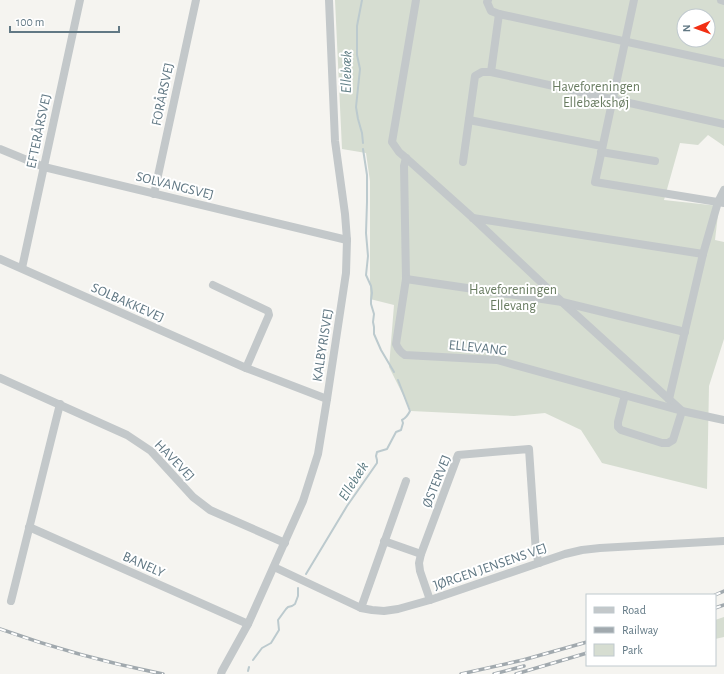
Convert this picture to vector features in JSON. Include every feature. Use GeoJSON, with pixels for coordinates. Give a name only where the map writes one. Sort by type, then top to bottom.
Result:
{"type":"FeatureCollection","features":[{"type":"Feature","properties":{"kind":"street","name":"EFTERÅRSVEJ"},"geometry":{"type":"LineString","coordinates":[[22,268],[80,0]]}},
{"type":"Feature","properties":{"kind":"street","name":"FORÅRSVEJ"},"geometry":{"type":"LineString","coordinates":[[154,194],[196,0]]}},
{"type":"Feature","properties":{"kind":"street","name":"KALBYRISVEJ"},"geometry":{"type":"LineString","coordinates":[[221,674],[248,624],[303,501],[318,454],[327,400],[346,273],[347,240],[336,141],[329,0]]}},
{"type":"Feature","properties":{"kind":"street"},"geometry":{"type":"LineString","coordinates":[[416,0],[392,142],[399,152],[473,218],[562,302],[682,411],[673,440],[668,443],[662,443],[621,430],[618,427],[618,422],[625,395]]}},
{"type":"Feature","properties":{"kind":"street"},"geometry":{"type":"LineString","coordinates":[[488,0],[491,11],[499,14],[724,63]]}},
{"type":"Feature","properties":{"kind":"street"},"geometry":{"type":"LineString","coordinates":[[634,0],[595,182],[721,203]]}},
{"type":"Feature","properties":{"kind":"street"},"geometry":{"type":"LineString","coordinates":[[491,72],[499,14]]}},
{"type":"Feature","properties":{"kind":"street"},"geometry":{"type":"LineString","coordinates":[[463,162],[475,76],[482,72],[491,72],[724,124]]}},
{"type":"Feature","properties":{"kind":"street"},"geometry":{"type":"LineString","coordinates":[[469,120],[656,161]]}},
{"type":"Feature","properties":{"kind":"street","name":"SOLVANGSVEJ"},"geometry":{"type":"LineString","coordinates":[[0,149],[44,167],[347,240]]}},
{"type":"Feature","properties":{"kind":"street","name":"ELLEVANG"},"geometry":{"type":"LineString","coordinates":[[406,158],[404,166],[406,279],[396,344],[401,353],[405,355],[497,360],[682,411],[724,420]]}},
{"type":"Feature","properties":{"kind":"street"},"geometry":{"type":"LineString","coordinates":[[669,399],[703,254],[721,203],[724,190]]}},
{"type":"Feature","properties":{"kind":"street"},"geometry":{"type":"LineString","coordinates":[[473,218],[703,254]]}},
{"type":"Feature","properties":{"kind":"street","name":"SOLBAKKEVEJ"},"geometry":{"type":"LineString","coordinates":[[0,258],[246,368],[327,400]]}},
{"type":"Feature","properties":{"kind":"street"},"geometry":{"type":"LineString","coordinates":[[406,279],[562,302],[685,332]]}},
{"type":"Feature","properties":{"kind":"street"},"geometry":{"type":"LineString","coordinates":[[213,284],[268,311],[246,368]]}},
{"type":"Feature","properties":{"kind":"street","name":"HAVEVEJ"},"geometry":{"type":"LineString","coordinates":[[0,378],[127,435],[151,451],[193,497],[210,510],[285,543]]}},
{"type":"Feature","properties":{"kind":"street"},"geometry":{"type":"LineString","coordinates":[[11,602],[60,404]]}},
{"type":"Feature","properties":{"kind":"street","name":"ØSTERVEJ"},"geometry":{"type":"LineString","coordinates":[[430,600],[420,571],[419,563],[458,455],[529,449],[536,553],[539,563]]}},
{"type":"Feature","properties":{"kind":"street"},"geometry":{"type":"LineString","coordinates":[[361,608],[406,480]]}},
{"type":"Feature","properties":{"kind":"street","name":"BANELY"},"geometry":{"type":"LineString","coordinates":[[29,527],[248,624]]}},
{"type":"Feature","properties":{"kind":"street"},"geometry":{"type":"LineString","coordinates":[[384,541],[421,554]]}},
{"type":"Feature","properties":{"kind":"street","name":"JØRGEN JENSENS VEJ"},"geometry":{"type":"LineString","coordinates":[[274,567],[361,608],[384,611],[398,609],[430,600],[565,554],[582,550],[724,541]]}},
{"type":"Feature","properties":{"kind":"green space"},"geometry":{"type":"Polygon","coordinates":[[[335,0],[724,0],[724,146],[708,135],[698,145],[680,143],[664,200],[719,206],[715,240],[724,242],[724,339],[709,386],[707,489],[602,463],[581,430],[545,413],[514,416],[411,411],[389,367],[394,305],[370,299],[370,181],[366,153],[342,149],[335,0]]]}},
{"type":"Feature","properties":{"kind":"green space"},"geometry":{"type":"Polygon","coordinates":[[[724,617],[724,637],[716,639],[716,620],[724,617]]]}},
{"type":"Feature","properties":{"kind":"waterway","name":"Ellebæk"},"geometry":{"type":"LineString","coordinates":[[362,0],[357,26],[357,55],[360,69],[356,107],[363,143]]}},
{"type":"Feature","properties":{"kind":"waterway","name":"Ellebæk"},"geometry":{"type":"LineString","coordinates":[[363,149],[367,175],[366,233],[368,256],[366,275],[371,286],[372,293],[371,304],[374,314],[374,334],[381,350],[394,372]]}},
{"type":"Feature","properties":{"kind":"waterway","name":"Ellebæk"},"geometry":{"type":"LineString","coordinates":[[306,574],[347,506],[377,463],[377,452],[387,449],[396,432],[401,430],[403,423],[402,420],[410,411],[398,380]]}},
{"type":"Feature","properties":{"kind":"waterway","name":"Ellebæk"},"geometry":{"type":"LineString","coordinates":[[253,660],[262,648],[271,643],[279,630],[278,620],[288,607],[295,604],[298,596],[298,588]]}},
{"type":"Feature","properties":{"kind":"waterway","name":"Ellebæk"},"geometry":{"type":"LineString","coordinates":[[248,671],[249,667]]}},
{"type":"Feature","properties":{"kind":"railway"},"geometry":{"type":"LineString","coordinates":[[716,595],[724,591]]}},
{"type":"Feature","properties":{"kind":"railway"},"geometry":{"type":"LineString","coordinates":[[716,608],[724,605]]}},
{"type":"Feature","properties":{"kind":"railway"},"geometry":{"type":"LineString","coordinates":[[0,629],[80,654],[163,674]]}},
{"type":"Feature","properties":{"kind":"railway"},"geometry":{"type":"LineString","coordinates":[[461,674],[523,660],[586,642]]}},
{"type":"Feature","properties":{"kind":"railway"},"geometry":{"type":"LineString","coordinates":[[516,674],[586,653]]}},
{"type":"Feature","properties":{"kind":"railway"},"geometry":{"type":"LineString","coordinates":[[494,674],[524,666]]}},
{"type":"Feature","properties":{"kind":"park label","name":"Haveforeningen Ellebækshøj"},"geometry":{"type":"Point","coordinates":[596,94]}},
{"type":"Feature","properties":{"kind":"park label","name":"Haveforeningen Ellevang"},"geometry":{"type":"Point","coordinates":[513,298]}}]}
